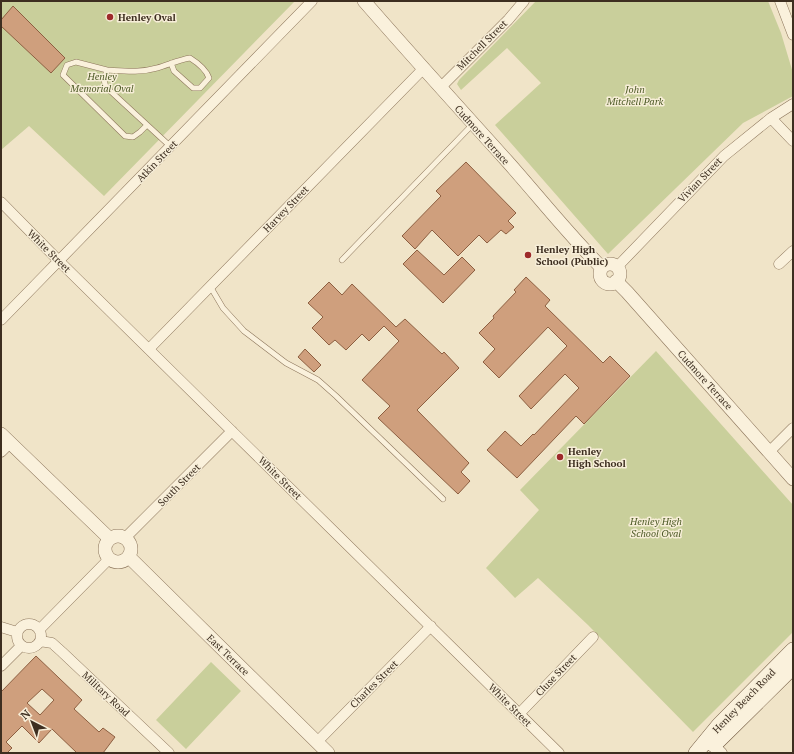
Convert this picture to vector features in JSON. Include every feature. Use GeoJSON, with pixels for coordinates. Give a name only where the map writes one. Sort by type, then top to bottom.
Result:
{"type":"FeatureCollection","features":[{"type":"Feature","properties":{"kind":"main road","name":"Henley Beach Road"},"geometry":{"type":"LineString","coordinates":[[714,750],[788,670],[793,650]]}},
{"type":"Feature","properties":{"kind":"main road","name":"Henley Beach Road"},"geometry":{"type":"LineString","coordinates":[[696,753],[719,725],[788,670]]}},
{"type":"Feature","properties":{"kind":"street","name":"Atkin Street"},"geometry":{"type":"LineString","coordinates":[[1,320],[312,1]]}},
{"type":"Feature","properties":{"kind":"street","name":"Cudmore Terrace"},"geometry":{"type":"LineString","coordinates":[[364,1],[423,69],[507,161],[574,240],[602,268]]}},
{"type":"Feature","properties":{"kind":"street","name":"Mitchell Street"},"geometry":{"type":"LineString","coordinates":[[440,88],[508,20],[524,1]]}},
{"type":"Feature","properties":{"kind":"street"},"geometry":{"type":"LineString","coordinates":[[780,1],[793,35]]}},
{"type":"Feature","properties":{"kind":"street","name":"Harvey Street"},"geometry":{"type":"LineString","coordinates":[[149,349],[423,69]]}},
{"type":"Feature","properties":{"kind":"street","name":"Vivian Street"},"geometry":{"type":"LineString","coordinates":[[617,267],[724,156],[771,118],[793,104]]}},
{"type":"Feature","properties":{"kind":"street"},"geometry":{"type":"LineString","coordinates":[[771,118],[793,142]]}},
{"type":"Feature","properties":{"kind":"street","name":"White Street"},"geometry":{"type":"LineString","coordinates":[[1,202],[59,261],[559,753]]}},
{"type":"Feature","properties":{"kind":"street"},"geometry":{"type":"LineString","coordinates":[[779,264],[793,251]]}},
{"type":"Feature","properties":{"kind":"street"},"geometry":{"type":"LineString","coordinates":[[607,264],[612,264],[617,267],[620,273],[616,282],[609,284],[602,280],[600,274],[602,268],[607,264]]}},
{"type":"Feature","properties":{"kind":"street","name":"Cudmore Terrace"},"geometry":{"type":"LineString","coordinates":[[616,282],[627,292],[793,479]]}},
{"type":"Feature","properties":{"kind":"street"},"geometry":{"type":"LineString","coordinates":[[769,452],[793,428]]}},
{"type":"Feature","properties":{"kind":"street","name":"South Street"},"geometry":{"type":"LineString","coordinates":[[125,538],[232,431]]}},
{"type":"Feature","properties":{"kind":"street"},"geometry":{"type":"LineString","coordinates":[[4,443],[110,539]]}},
{"type":"Feature","properties":{"kind":"street"},"geometry":{"type":"LineString","coordinates":[[118,536],[125,538],[131,545],[131,554],[129,557],[125,560],[117,562],[109,559],[105,549],[110,539],[118,536]]}},
{"type":"Feature","properties":{"kind":"street","name":"East Terrace"},"geometry":{"type":"LineString","coordinates":[[129,557],[328,753]]}},
{"type":"Feature","properties":{"kind":"street"},"geometry":{"type":"LineString","coordinates":[[39,630],[109,559]]}},
{"type":"Feature","properties":{"kind":"street"},"geometry":{"type":"LineString","coordinates":[[33,624],[41,634],[40,641],[35,648],[26,649],[21,646],[17,640],[17,632],[20,627],[33,624]]}},
{"type":"Feature","properties":{"kind":"street","name":"Charles Street"},"geometry":{"type":"LineString","coordinates":[[317,742],[431,626]]}},
{"type":"Feature","properties":{"kind":"street"},"geometry":{"type":"LineString","coordinates":[[1,627],[17,632]]}},
{"type":"Feature","properties":{"kind":"street","name":"Cluse Street"},"geometry":{"type":"LineString","coordinates":[[519,714],[593,637]]}},
{"type":"Feature","properties":{"kind":"street","name":"Military Road"},"geometry":{"type":"LineString","coordinates":[[40,641],[52,643],[169,753]]}},
{"type":"Feature","properties":{"kind":"street"},"geometry":{"type":"LineString","coordinates":[[1,666],[21,646]]}},
{"type":"Feature","properties":{"kind":"lane"},"geometry":{"type":"LineString","coordinates":[[147,125],[133,137],[125,136],[63,75],[67,66],[76,62],[107,70],[131,72],[156,69],[171,63],[190,58],[207,73],[209,78],[200,88],[194,88],[174,71],[171,63]]}},
{"type":"Feature","properties":{"kind":"lane"},"geometry":{"type":"LineString","coordinates":[[107,70],[104,80],[106,87],[171,147]]}},
{"type":"Feature","properties":{"kind":"lane"},"geometry":{"type":"LineString","coordinates":[[342,260],[473,124]]}},
{"type":"Feature","properties":{"kind":"lane"},"geometry":{"type":"LineString","coordinates":[[210,286],[223,308],[244,331],[286,363],[318,380],[443,499]]}},
{"type":"Feature","properties":{"kind":"green space","name":"Henley Memorial Oval"},"geometry":{"type":"Polygon","coordinates":[[[1,1],[295,1],[104,196],[29,126],[1,150],[1,1]]]}},
{"type":"Feature","properties":{"kind":"green space","name":"John Mitchell Park"},"geometry":{"type":"Polygon","coordinates":[[[536,1],[768,1],[781,33],[793,73],[793,96],[743,123],[608,254],[495,125],[541,83],[507,48],[461,90],[457,84],[459,80],[536,1]]]}},
{"type":"Feature","properties":{"kind":"green space","name":"Henley High School Oval"},"geometry":{"type":"Polygon","coordinates":[[[656,351],[793,505],[793,632],[693,732],[588,625],[538,578],[515,598],[486,568],[539,510],[520,490],[656,351]]]}},
{"type":"Feature","properties":{"kind":"green space"},"geometry":{"type":"Polygon","coordinates":[[[211,662],[241,691],[186,749],[156,720],[211,662]]]}},
{"type":"Feature","properties":{"kind":"building"},"geometry":{"type":"Polygon","coordinates":[[[13,6],[65,58],[51,73],[1,26],[1,20],[13,6]]]}},
{"type":"Feature","properties":{"kind":"building"},"geometry":{"type":"Polygon","coordinates":[[[466,162],[516,213],[508,221],[514,227],[506,234],[501,230],[487,243],[479,235],[458,256],[432,230],[415,249],[402,236],[441,196],[436,191],[466,162]]]}},
{"type":"Feature","properties":{"kind":"building"},"geometry":{"type":"Polygon","coordinates":[[[417,250],[444,275],[462,257],[475,270],[443,303],[403,264],[417,250]]]}},
{"type":"Feature","properties":{"kind":"building"},"geometry":{"type":"Polygon","coordinates":[[[526,277],[550,300],[545,306],[603,363],[610,356],[630,376],[584,424],[576,416],[517,478],[487,450],[505,431],[521,446],[533,434],[534,435],[579,388],[565,374],[531,409],[519,396],[567,346],[548,327],[499,378],[483,362],[495,349],[479,333],[516,292],[514,290],[526,277]]]}},
{"type":"Feature","properties":{"kind":"building"},"geometry":{"type":"Polygon","coordinates":[[[329,282],[342,295],[352,284],[396,327],[405,319],[442,354],[444,352],[459,368],[417,410],[469,463],[461,472],[470,481],[458,494],[378,418],[390,406],[362,380],[399,341],[384,326],[369,341],[362,334],[346,350],[335,340],[329,345],[312,328],[323,317],[308,303],[329,282]]]}},
{"type":"Feature","properties":{"kind":"building"},"geometry":{"type":"Polygon","coordinates":[[[305,349],[321,365],[314,372],[298,357],[305,349]]]}},
{"type":"Feature","properties":{"kind":"building"},"geometry":{"type":"Polygon","coordinates":[[[36,656],[82,700],[74,709],[99,732],[103,728],[115,737],[103,753],[77,753],[52,729],[39,743],[22,726],[6,742],[12,748],[7,753],[1,753],[1,692],[36,656]],[[42,689],[27,703],[40,715],[54,700],[42,689]]]}},
{"type":"Feature","properties":{"kind":"place","name":"Henley Oval"},"geometry":{"type":"Point","coordinates":[110,17]}},
{"type":"Feature","properties":{"kind":"place","name":"Henley High School (Public)"},"geometry":{"type":"Point","coordinates":[528,255]}},
{"type":"Feature","properties":{"kind":"place","name":"Henley High School"},"geometry":{"type":"Point","coordinates":[560,457]}}]}
